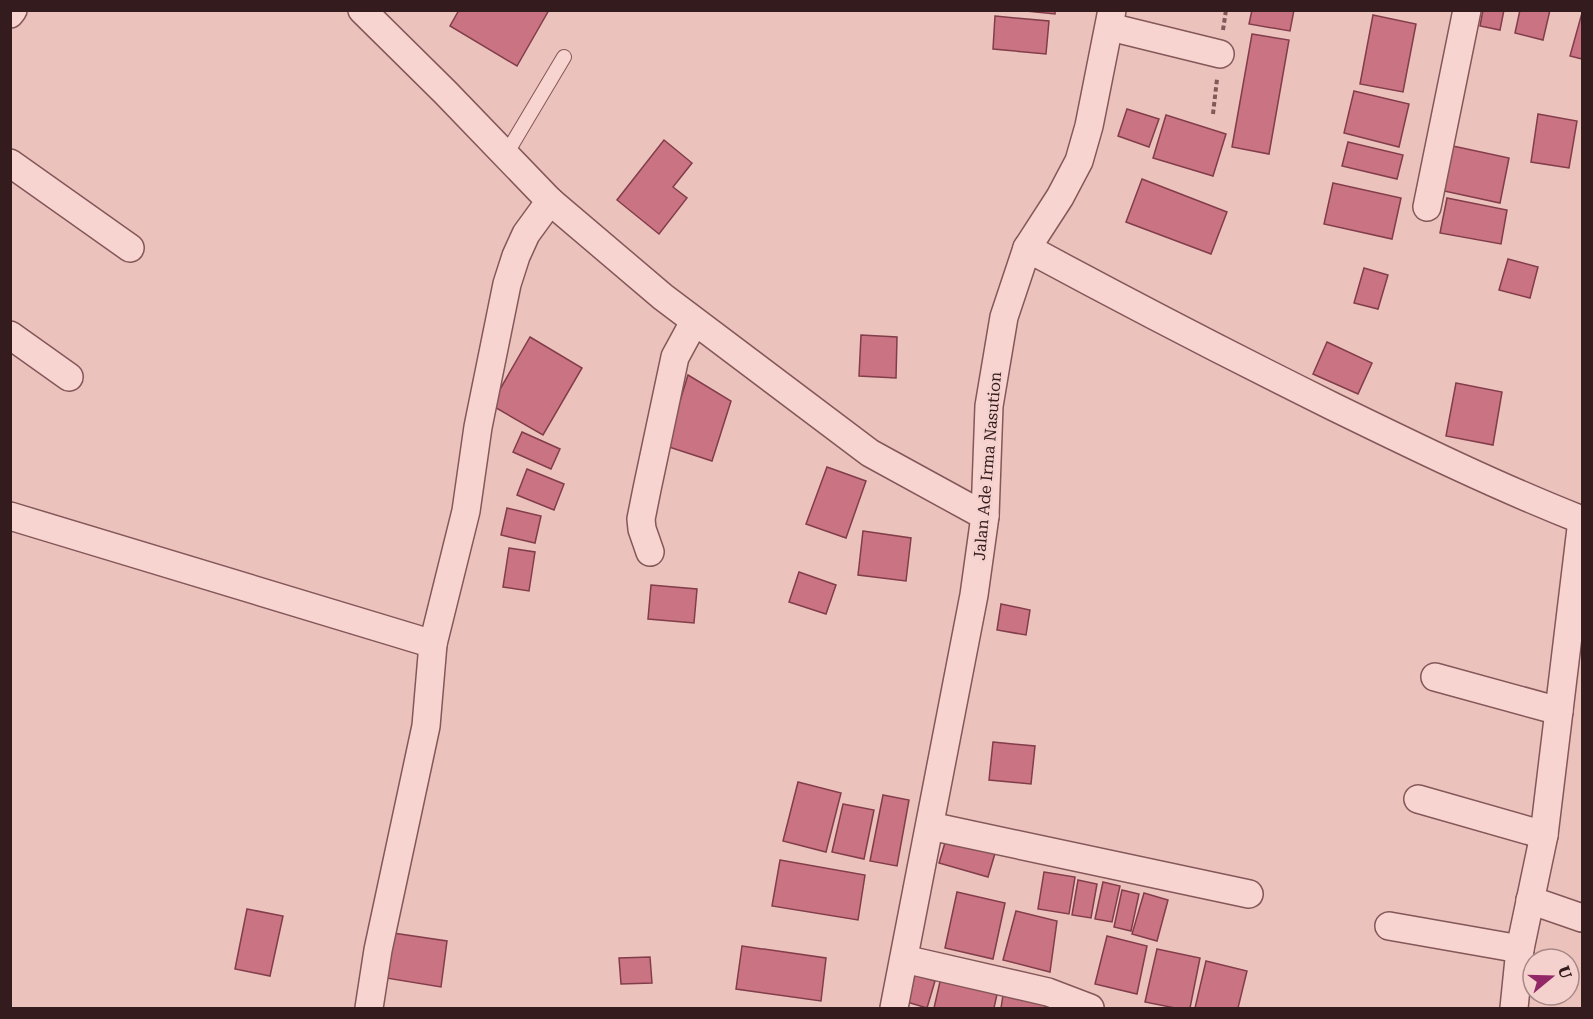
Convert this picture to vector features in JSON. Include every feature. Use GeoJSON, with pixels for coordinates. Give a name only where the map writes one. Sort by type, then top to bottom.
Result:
{"type":"FeatureCollection","features":[{"type":"Feature","properties":{"kind":"street"},"geometry":{"type":"LineString","coordinates":[[362,10],[550,201],[694,322],[870,453],[985,516]]}},
{"type":"Feature","properties":{"kind":"street"},"geometry":{"type":"LineString","coordinates":[[1427,207],[1467,10]]}},
{"type":"Feature","properties":{"kind":"street"},"geometry":{"type":"LineString","coordinates":[[1111,19],[1220,54]]}},
{"type":"Feature","properties":{"kind":"street","name":"Jalan Ade Irma Nasution"},"geometry":{"type":"LineString","coordinates":[[894,1008],[974,595],[985,516],[989,406],[1004,317],[1027,248],[1060,197],[1079,161],[1089,126],[1111,19]]}},
{"type":"Feature","properties":{"kind":"street"},"geometry":{"type":"LineString","coordinates":[[10,163],[130,248]]}},
{"type":"Feature","properties":{"kind":"street"},"geometry":{"type":"LineString","coordinates":[[369,1008],[378,950],[426,726],[433,644],[466,512],[478,427],[507,284],[526,234],[550,201]]}},
{"type":"Feature","properties":{"kind":"street"},"geometry":{"type":"LineString","coordinates":[[1027,248],[1163,322],[1392,436],[1527,499],[1582,520],[1544,835],[1520,950],[1514,1008]]}},
{"type":"Feature","properties":{"kind":"street"},"geometry":{"type":"LineString","coordinates":[[650,552],[641,519],[675,357],[694,322]]}},
{"type":"Feature","properties":{"kind":"street"},"geometry":{"type":"LineString","coordinates":[[10,335],[69,376]]}},
{"type":"Feature","properties":{"kind":"street"},"geometry":{"type":"LineString","coordinates":[[10,516],[433,644]]}},
{"type":"Feature","properties":{"kind":"street"},"geometry":{"type":"LineString","coordinates":[[1434,677],[1559,711]]}},
{"type":"Feature","properties":{"kind":"street"},"geometry":{"type":"LineString","coordinates":[[1418,799],[1544,835]]}},
{"type":"Feature","properties":{"kind":"street"},"geometry":{"type":"LineString","coordinates":[[930,826],[1249,894]]}},
{"type":"Feature","properties":{"kind":"street"},"geometry":{"type":"LineString","coordinates":[[1530,900],[1582,918]]}},
{"type":"Feature","properties":{"kind":"street"},"geometry":{"type":"LineString","coordinates":[[1389,926],[1520,950]]}},
{"type":"Feature","properties":{"kind":"street"},"geometry":{"type":"LineString","coordinates":[[904,958],[1048,992],[1090,1008]]}},
{"type":"Feature","properties":{"kind":"lane"},"geometry":{"type":"LineString","coordinates":[[506,156],[564,57]]}},
{"type":"Feature","properties":{"kind":"path"},"geometry":{"type":"LineString","coordinates":[[1213,114],[1220,54]]}},
{"type":"Feature","properties":{"kind":"building"},"geometry":{"type":"Polygon","coordinates":[[[459,10],[549,10],[517,66],[450,26],[459,10]]]}},
{"type":"Feature","properties":{"kind":"building"},"geometry":{"type":"Polygon","coordinates":[[[1015,10],[1055,10],[1055,14],[1015,10]]]}},
{"type":"Feature","properties":{"kind":"building"},"geometry":{"type":"Polygon","coordinates":[[[1252,10],[1294,10],[1290,31],[1249,24],[1252,10]]]}},
{"type":"Feature","properties":{"kind":"building"},"geometry":{"type":"Polygon","coordinates":[[[1483,10],[1504,10],[1500,30],[1480,26],[1483,10]]]}},
{"type":"Feature","properties":{"kind":"building"},"geometry":{"type":"Polygon","coordinates":[[[1520,10],[1550,10],[1543,40],[1515,33],[1520,10]]]}},
{"type":"Feature","properties":{"kind":"building"},"geometry":{"type":"Polygon","coordinates":[[[1582,13],[1582,59],[1570,56],[1582,13]]]}},
{"type":"Feature","properties":{"kind":"building"},"geometry":{"type":"Polygon","coordinates":[[[1373,15],[1416,24],[1403,92],[1360,84],[1373,15]]]}},
{"type":"Feature","properties":{"kind":"building"},"geometry":{"type":"Polygon","coordinates":[[[995,16],[1049,21],[1046,54],[993,49],[995,16]]]}},
{"type":"Feature","properties":{"kind":"building"},"geometry":{"type":"Polygon","coordinates":[[[1252,34],[1289,40],[1269,154],[1232,147],[1252,34]]]}},
{"type":"Feature","properties":{"kind":"building"},"geometry":{"type":"Polygon","coordinates":[[[1354,91],[1409,104],[1399,147],[1344,133],[1354,91]]]}},
{"type":"Feature","properties":{"kind":"building"},"geometry":{"type":"Polygon","coordinates":[[[1127,109],[1159,119],[1149,147],[1118,136],[1127,109]]]}},
{"type":"Feature","properties":{"kind":"building"},"geometry":{"type":"Polygon","coordinates":[[[1538,114],[1577,121],[1569,168],[1531,162],[1538,114]]]}},
{"type":"Feature","properties":{"kind":"building"},"geometry":{"type":"Polygon","coordinates":[[[1166,115],[1226,134],[1213,176],[1153,158],[1166,115]]]}},
{"type":"Feature","properties":{"kind":"building"},"geometry":{"type":"Polygon","coordinates":[[[664,140],[692,163],[673,187],[687,198],[659,234],[617,200],[664,140]]]}},
{"type":"Feature","properties":{"kind":"building"},"geometry":{"type":"Polygon","coordinates":[[[1348,142],[1403,155],[1397,179],[1342,166],[1348,142]]]}},
{"type":"Feature","properties":{"kind":"building"},"geometry":{"type":"Polygon","coordinates":[[[1453,146],[1509,158],[1500,203],[1444,191],[1453,146]]]}},
{"type":"Feature","properties":{"kind":"building"},"geometry":{"type":"Polygon","coordinates":[[[1142,179],[1227,212],[1211,254],[1126,222],[1142,179]]]}},
{"type":"Feature","properties":{"kind":"building"},"geometry":{"type":"Polygon","coordinates":[[[1333,183],[1401,198],[1392,239],[1324,224],[1333,183]]]}},
{"type":"Feature","properties":{"kind":"building"},"geometry":{"type":"Polygon","coordinates":[[[1447,198],[1507,210],[1501,244],[1440,233],[1447,198]]]}},
{"type":"Feature","properties":{"kind":"building"},"geometry":{"type":"Polygon","coordinates":[[[1508,259],[1538,267],[1530,298],[1499,290],[1508,259]]]}},
{"type":"Feature","properties":{"kind":"building"},"geometry":{"type":"Polygon","coordinates":[[[1364,268],[1388,275],[1378,309],[1354,303],[1364,268]]]}},
{"type":"Feature","properties":{"kind":"building"},"geometry":{"type":"Polygon","coordinates":[[[861,335],[897,337],[896,378],[859,376],[861,335]]]}},
{"type":"Feature","properties":{"kind":"building"},"geometry":{"type":"Polygon","coordinates":[[[530,337],[582,368],[543,435],[491,405],[530,337]]]}},
{"type":"Feature","properties":{"kind":"building"},"geometry":{"type":"Polygon","coordinates":[[[1327,342],[1372,363],[1358,394],[1313,374],[1327,342]]]}},
{"type":"Feature","properties":{"kind":"building"},"geometry":{"type":"Polygon","coordinates":[[[688,375],[731,401],[712,461],[666,446],[688,375]]]}},
{"type":"Feature","properties":{"kind":"building"},"geometry":{"type":"Polygon","coordinates":[[[1456,383],[1502,392],[1493,445],[1446,436],[1456,383]]]}},
{"type":"Feature","properties":{"kind":"building"},"geometry":{"type":"Polygon","coordinates":[[[522,432],[560,449],[551,469],[513,452],[522,432]]]}},
{"type":"Feature","properties":{"kind":"building"},"geometry":{"type":"Polygon","coordinates":[[[827,467],[866,481],[846,538],[806,524],[827,467]]]}},
{"type":"Feature","properties":{"kind":"building"},"geometry":{"type":"Polygon","coordinates":[[[527,469],[564,484],[554,510],[517,495],[527,469]]]}},
{"type":"Feature","properties":{"kind":"building"},"geometry":{"type":"Polygon","coordinates":[[[507,508],[541,516],[535,543],[501,535],[507,508]]]}},
{"type":"Feature","properties":{"kind":"building"},"geometry":{"type":"Polygon","coordinates":[[[863,531],[911,538],[906,581],[858,575],[863,531]]]}},
{"type":"Feature","properties":{"kind":"building"},"geometry":{"type":"Polygon","coordinates":[[[509,548],[535,552],[529,591],[503,587],[509,548]]]}},
{"type":"Feature","properties":{"kind":"building"},"geometry":{"type":"Polygon","coordinates":[[[799,572],[836,585],[826,614],[789,602],[799,572]]]}},
{"type":"Feature","properties":{"kind":"building"},"geometry":{"type":"Polygon","coordinates":[[[651,585],[697,589],[694,623],[648,619],[651,585]]]}},
{"type":"Feature","properties":{"kind":"building"},"geometry":{"type":"Polygon","coordinates":[[[1001,604],[1030,610],[1026,635],[997,630],[1001,604]]]}},
{"type":"Feature","properties":{"kind":"building"},"geometry":{"type":"Polygon","coordinates":[[[993,742],[1035,746],[1031,784],[989,780],[993,742]]]}},
{"type":"Feature","properties":{"kind":"building"},"geometry":{"type":"Polygon","coordinates":[[[798,782],[841,793],[826,852],[783,841],[798,782]]]}},
{"type":"Feature","properties":{"kind":"building"},"geometry":{"type":"Polygon","coordinates":[[[883,795],[909,800],[897,866],[870,861],[883,795]]]}},
{"type":"Feature","properties":{"kind":"building"},"geometry":{"type":"Polygon","coordinates":[[[843,804],[874,810],[864,859],[832,852],[843,804]]]}},
{"type":"Feature","properties":{"kind":"building"},"geometry":{"type":"Polygon","coordinates":[[[947,836],[996,850],[988,877],[939,863],[947,836]]]}},
{"type":"Feature","properties":{"kind":"building"},"geometry":{"type":"Polygon","coordinates":[[[780,860],[865,875],[858,920],[772,906],[780,860]]]}},
{"type":"Feature","properties":{"kind":"building"},"geometry":{"type":"Polygon","coordinates":[[[1044,872],[1075,877],[1069,914],[1038,909],[1044,872]]]}},
{"type":"Feature","properties":{"kind":"building"},"geometry":{"type":"Polygon","coordinates":[[[1078,880],[1097,884],[1091,918],[1072,915],[1078,880]]]}},
{"type":"Feature","properties":{"kind":"building"},"geometry":{"type":"Polygon","coordinates":[[[1103,882],[1120,886],[1112,922],[1095,919],[1103,882]]]}},
{"type":"Feature","properties":{"kind":"building"},"geometry":{"type":"Polygon","coordinates":[[[1122,890],[1139,894],[1131,931],[1114,927],[1122,890]]]}},
{"type":"Feature","properties":{"kind":"building"},"geometry":{"type":"Polygon","coordinates":[[[957,892],[1005,903],[993,959],[945,948],[957,892]]]}},
{"type":"Feature","properties":{"kind":"building"},"geometry":{"type":"Polygon","coordinates":[[[1144,893],[1168,900],[1157,941],[1132,934],[1144,893]]]}},
{"type":"Feature","properties":{"kind":"building"},"geometry":{"type":"Polygon","coordinates":[[[247,909],[283,916],[270,976],[235,969],[247,909]]]}},
{"type":"Feature","properties":{"kind":"building"},"geometry":{"type":"Polygon","coordinates":[[[1016,911],[1057,921],[1050,972],[1003,960],[1016,911]]]}},
{"type":"Feature","properties":{"kind":"building"},"geometry":{"type":"Polygon","coordinates":[[[393,933],[447,941],[441,987],[386,978],[393,933]]]}},
{"type":"Feature","properties":{"kind":"building"},"geometry":{"type":"Polygon","coordinates":[[[1107,936],[1147,946],[1137,994],[1095,984],[1107,936]]]}},
{"type":"Feature","properties":{"kind":"building"},"geometry":{"type":"Polygon","coordinates":[[[742,946],[826,958],[821,1001],[736,989],[742,946]]]}},
{"type":"Feature","properties":{"kind":"building"},"geometry":{"type":"Polygon","coordinates":[[[1157,949],[1200,958],[1190,1008],[1175,1008],[1145,1002],[1157,949]]]}},
{"type":"Feature","properties":{"kind":"building"},"geometry":{"type":"Polygon","coordinates":[[[650,957],[652,983],[621,984],[619,958],[650,957]]]}},
{"type":"Feature","properties":{"kind":"building"},"geometry":{"type":"Polygon","coordinates":[[[1206,961],[1247,971],[1238,1008],[1195,1008],[1206,961]]]}},
{"type":"Feature","properties":{"kind":"building"},"geometry":{"type":"Polygon","coordinates":[[[942,973],[999,985],[994,1008],[934,1008],[942,973]]]}},
{"type":"Feature","properties":{"kind":"building"},"geometry":{"type":"Polygon","coordinates":[[[915,975],[935,981],[927,1008],[907,1002],[915,975]]]}},
{"type":"Feature","properties":{"kind":"building"},"geometry":{"type":"Polygon","coordinates":[[[1004,989],[1054,997],[1052,1008],[1001,1008],[1004,989]]]}}]}
